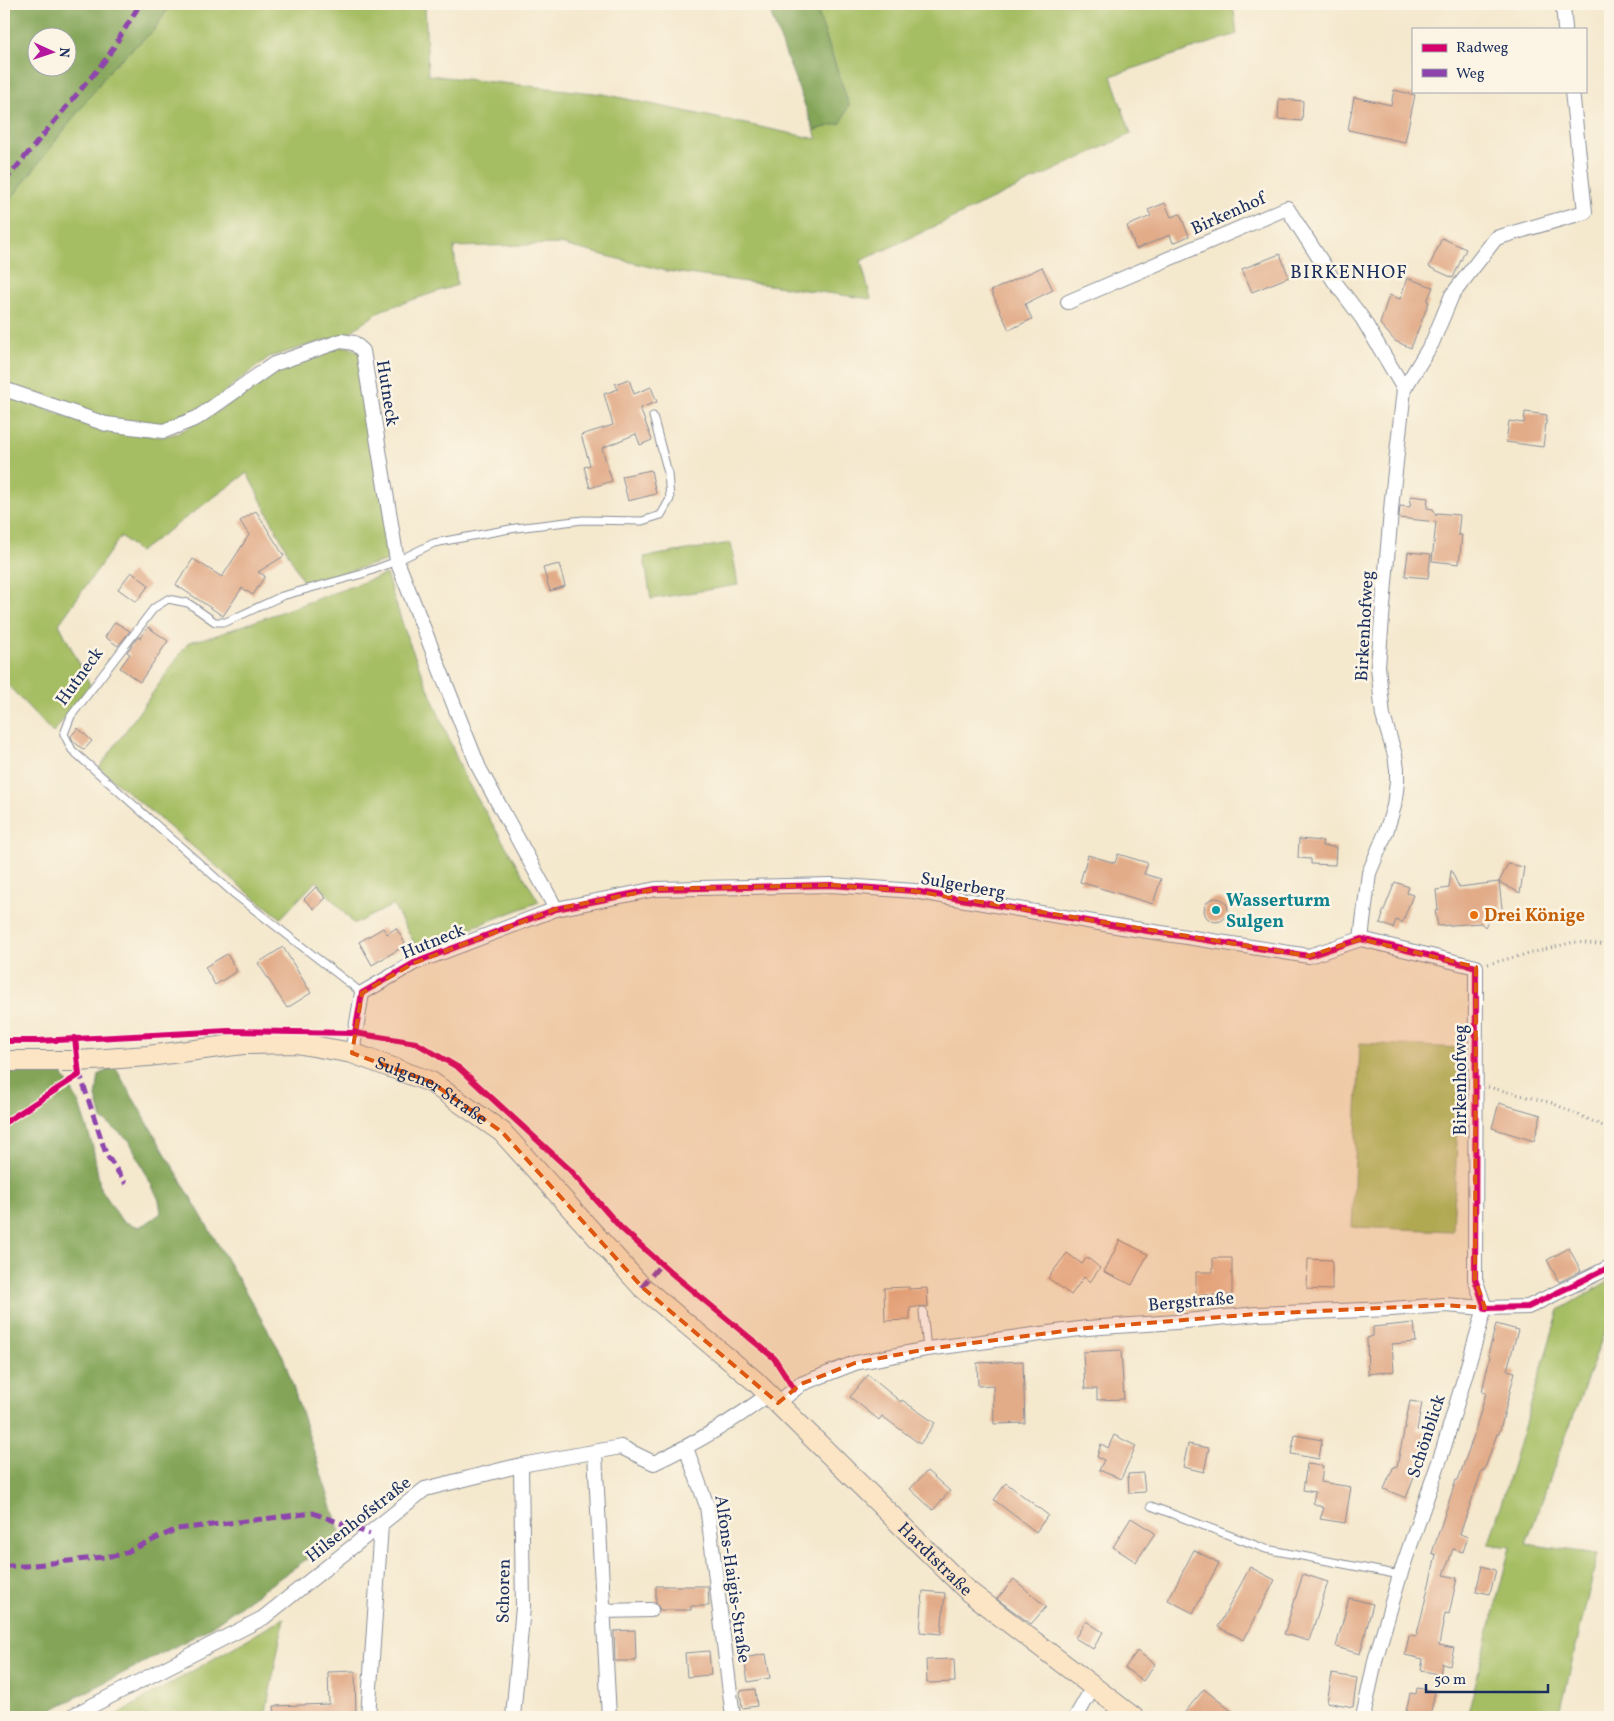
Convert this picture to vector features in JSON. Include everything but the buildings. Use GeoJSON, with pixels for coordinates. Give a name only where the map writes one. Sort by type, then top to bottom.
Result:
{"type":"FeatureCollection","features":[{"type":"Feature","properties":{"kind":"main road","name":"Sulgener Straße"},"geometry":{"type":"LineString","coordinates":[[4,1061],[78,1061],[131,1058],[252,1044],[296,1043],[352,1053],[431,1082],[502,1132],[642,1287],[767,1392]]}},
{"type":"Feature","properties":{"kind":"main road","name":"Hardtstraße"},"geometry":{"type":"LineString","coordinates":[[767,1392],[969,1592],[1133,1717]]}},
{"type":"Feature","properties":{"kind":"street"},"geometry":{"type":"LineString","coordinates":[[1563,4],[1566,28]]}},
{"type":"Feature","properties":{"kind":"street","name":"Birkenhofweg"},"geometry":{"type":"LineString","coordinates":[[1361,939],[1369,873],[1386,832],[1394,806],[1397,782],[1395,755],[1383,716],[1378,666],[1392,499],[1404,389],[1432,342],[1452,295],[1496,238],[1585,212],[1572,92]]}},
{"type":"Feature","properties":{"kind":"street","name":"Birkenhof"},"geometry":{"type":"LineString","coordinates":[[1068,302],[1287,208],[1334,281],[1362,318],[1404,389]]}},
{"type":"Feature","properties":{"kind":"street","name":"Hutneck"},"geometry":{"type":"LineString","coordinates":[[4,389],[106,424],[164,431],[197,418],[274,364],[341,341],[354,343],[362,351],[397,561],[479,768],[556,909],[414,963],[362,993]]}},
{"type":"Feature","properties":{"kind":"street","name":"Sulgerberg"},"geometry":{"type":"LineString","coordinates":[[556,909],[656,890],[831,885],[914,891],[1103,924],[1309,956],[1361,939]]}},
{"type":"Feature","properties":{"kind":"street"},"geometry":{"type":"LineString","coordinates":[[1361,939],[1476,968]]}},
{"type":"Feature","properties":{"kind":"street","name":"Birkenhofweg"},"geometry":{"type":"LineString","coordinates":[[1476,968],[1475,1279],[1485,1308]]}},
{"type":"Feature","properties":{"kind":"street"},"geometry":{"type":"LineString","coordinates":[[352,1053],[362,993]]}},
{"type":"Feature","properties":{"kind":"street","name":"Bergstraße"},"geometry":{"type":"LineString","coordinates":[[767,1392],[801,1384],[856,1364],[927,1349],[1087,1328],[1257,1314],[1445,1305],[1485,1308],[1528,1308],[1610,1267]]}},
{"type":"Feature","properties":{"kind":"street","name":"Schönblick"},"geometry":{"type":"LineString","coordinates":[[1363,1717],[1376,1657],[1400,1575],[1443,1450],[1485,1308]]}},
{"type":"Feature","properties":{"kind":"street","name":"Hilsenhofstraße"},"geometry":{"type":"LineString","coordinates":[[70,1717],[263,1618],[425,1489],[521,1465],[621,1447],[654,1463],[686,1448],[738,1417],[767,1392]]}},
{"type":"Feature","properties":{"kind":"street","name":"Alfons-Haigis-Straße"},"geometry":{"type":"LineString","coordinates":[[686,1448],[707,1506],[733,1717]]}},
{"type":"Feature","properties":{"kind":"street"},"geometry":{"type":"LineString","coordinates":[[595,1453],[609,1717]]}},
{"type":"Feature","properties":{"kind":"street","name":"Schoren"},"geometry":{"type":"LineString","coordinates":[[513,1717],[523,1607],[521,1465]]}},
{"type":"Feature","properties":{"kind":"street"},"geometry":{"type":"LineString","coordinates":[[368,1717],[381,1525]]}},
{"type":"Feature","properties":{"kind":"street"},"geometry":{"type":"LineString","coordinates":[[603,1611],[652,1610]]}},
{"type":"Feature","properties":{"kind":"street"},"geometry":{"type":"LineString","coordinates":[[1076,1717],[1093,1687]]}},
{"type":"Feature","properties":{"kind":"lane","name":"Hutneck"},"geometry":{"type":"LineString","coordinates":[[362,993],[233,893],[72,750],[64,734],[71,716],[154,608],[168,599],[188,603],[215,622],[226,622],[282,596],[362,574],[397,561],[434,543],[516,528],[583,520],[642,521],[661,515],[670,499],[668,474],[653,416]]}},
{"type":"Feature","properties":{"kind":"lane"},"geometry":{"type":"LineString","coordinates":[[923,1311],[927,1349]]}},
{"type":"Feature","properties":{"kind":"lane"},"geometry":{"type":"LineString","coordinates":[[1151,1506],[1266,1549],[1400,1575]]}},
{"type":"Feature","properties":{"kind":"path"},"geometry":{"type":"LineString","coordinates":[[1476,968],[1574,942],[1610,945]]}},
{"type":"Feature","properties":{"kind":"path"},"geometry":{"type":"LineString","coordinates":[[1476,1084],[1552,1103],[1610,1129]]}},
{"type":"Feature","properties":{"kind":"highlighted area"},"geometry":{"type":"Polygon","coordinates":[[[831,885],[914,891],[1309,956],[1361,939],[1476,967],[1475,1279],[1485,1308],[1445,1305],[1257,1314],[1087,1328],[927,1349],[855,1363],[801,1384],[778,1403],[642,1287],[502,1132],[431,1082],[352,1053],[362,993],[414,963],[556,909],[656,889],[831,885]]]}},
{"type":"Feature","properties":{"kind":"green space"},"geometry":{"type":"Polygon","coordinates":[[[4,4],[171,4],[154,30],[113,66],[4,208],[4,4]]]}},
{"type":"Feature","properties":{"kind":"green space"},"geometry":{"type":"Polygon","coordinates":[[[171,4],[425,4],[428,75],[603,94],[817,139],[814,130],[841,123],[849,105],[815,4],[1233,4],[1237,34],[1111,76],[1131,134],[861,261],[871,299],[666,271],[560,244],[454,247],[457,285],[382,310],[347,334],[269,357],[209,404],[171,424],[128,425],[4,383],[4,208],[113,66],[154,30],[171,4]]]}},
{"type":"Feature","properties":{"kind":"green space"},"geometry":{"type":"Polygon","coordinates":[[[767,4],[815,4],[849,105],[841,123],[814,130],[767,4]]]}},
{"type":"Feature","properties":{"kind":"green space"},"geometry":{"type":"Polygon","coordinates":[[[340,347],[349,347],[361,353],[392,559],[304,584],[247,473],[139,552],[121,536],[59,624],[90,685],[53,733],[4,681],[4,393],[81,422],[124,433],[162,437],[178,433],[215,413],[277,372],[340,347]]]}},
{"type":"Feature","properties":{"kind":"green space"},"geometry":{"type":"Polygon","coordinates":[[[731,543],[738,585],[651,599],[644,557],[731,543]]]}},
{"type":"Feature","properties":{"kind":"green space"},"geometry":{"type":"Polygon","coordinates":[[[386,574],[407,637],[464,776],[539,902],[417,948],[393,905],[354,924],[316,881],[281,918],[241,887],[99,768],[189,642],[214,636],[386,574]]]}},
{"type":"Feature","properties":{"kind":"green space"},"geometry":{"type":"Polygon","coordinates":[[[1360,1043],[1461,1048],[1453,1231],[1352,1227],[1360,1043]]]}},
{"type":"Feature","properties":{"kind":"green space"},"geometry":{"type":"Polygon","coordinates":[[[115,1067],[283,1356],[341,1535],[203,1632],[38,1717],[4,1717],[4,1071],[40,1070],[61,1072],[78,1101],[93,1147],[100,1187],[122,1221],[139,1227],[161,1213],[159,1200],[129,1140],[102,1119],[96,1097],[99,1074],[115,1067]]]}},
{"type":"Feature","properties":{"kind":"green space"},"geometry":{"type":"Polygon","coordinates":[[[1610,1280],[1610,1317],[1526,1544],[1598,1554],[1559,1717],[1467,1717],[1510,1547],[1489,1544],[1559,1310],[1610,1280]]]}},
{"type":"Feature","properties":{"kind":"green space"},"geometry":{"type":"Polygon","coordinates":[[[284,1618],[265,1717],[113,1717],[284,1618]]]}},
{"type":"Feature","properties":{"kind":"marked path"},"geometry":{"type":"LineString","coordinates":[[4,182],[107,58],[140,4]]}},
{"type":"Feature","properties":{"kind":"marked path"},"geometry":{"type":"LineString","coordinates":[[79,1071],[106,1154],[126,1184]]}},
{"type":"Feature","properties":{"kind":"marked path"},"geometry":{"type":"LineString","coordinates":[[642,1287],[661,1264]]}},
{"type":"Feature","properties":{"kind":"marked path"},"geometry":{"type":"LineString","coordinates":[[4,1566],[26,1566],[120,1555],[177,1529],[313,1513],[370,1534]]}},
{"type":"Feature","properties":{"kind":"cycle path"},"geometry":{"type":"LineString","coordinates":[[355,1033],[362,993],[414,963],[556,909],[656,889],[831,885],[914,891],[1122,927],[1309,956],[1361,939],[1476,967],[1475,1279],[1485,1308],[1528,1307],[1610,1267]]}},
{"type":"Feature","properties":{"kind":"cycle path"},"geometry":{"type":"LineString","coordinates":[[4,1041],[38,1041],[228,1031],[355,1033],[416,1043],[459,1068],[570,1170],[621,1228],[675,1276],[774,1358],[794,1389]]}},
{"type":"Feature","properties":{"kind":"cycle path"},"geometry":{"type":"LineString","coordinates":[[4,1123],[79,1075],[75,1038]]}},
{"type":"Feature","properties":{"kind":"place","name":"Wasserturm Sulgen"},"geometry":{"type":"Point","coordinates":[1216,910]}},
{"type":"Feature","properties":{"kind":"place","name":"Drei Könige"},"geometry":{"type":"Point","coordinates":[1474,915]}},
{"type":"Feature","properties":{"kind":"district","name":"BIRKENHOF"},"geometry":{"type":"Point","coordinates":[1349,271]}}]}
